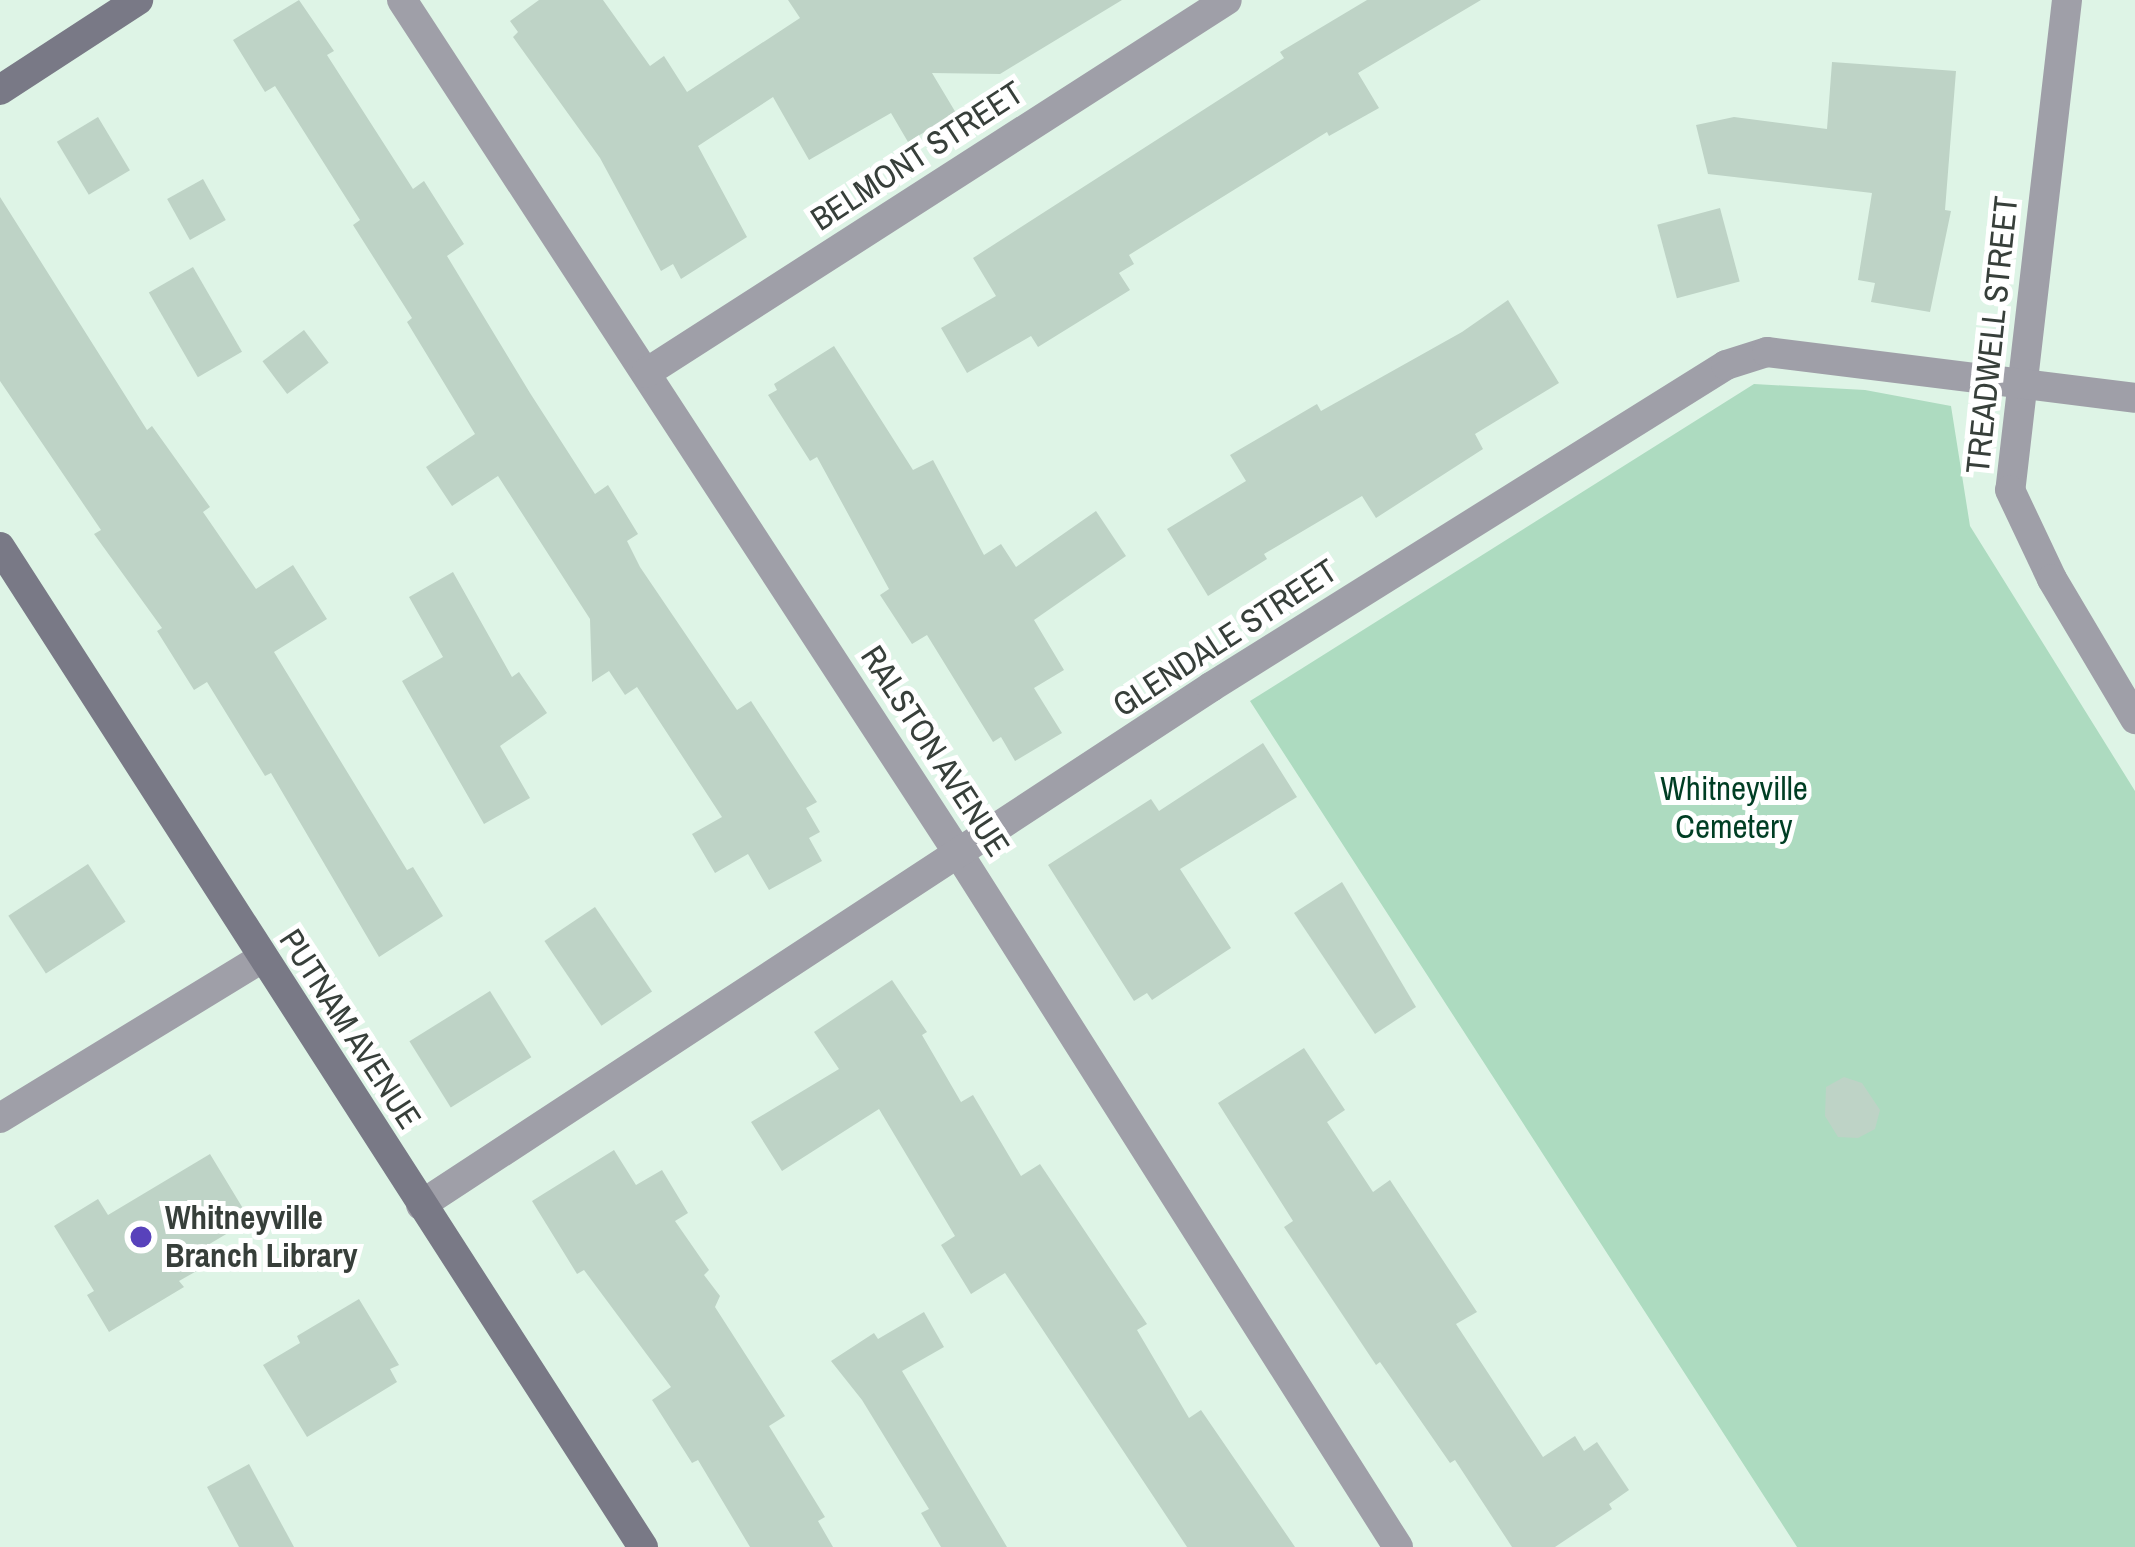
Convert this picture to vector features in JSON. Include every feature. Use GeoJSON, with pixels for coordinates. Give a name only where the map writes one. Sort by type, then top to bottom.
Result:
{"type":"FeatureCollection","features":[{"type":"Feature","properties":{"kind":"main road"},"geometry":{"type":"LineString","coordinates":[[0,89],[138,0]]}},
{"type":"Feature","properties":{"kind":"main road","name":"PUTNAM AVENUE"},"geometry":{"type":"LineString","coordinates":[[0,547],[643,1547]]}},
{"type":"Feature","properties":{"kind":"street","name":"RALSTON AVENUE"},"geometry":{"type":"LineString","coordinates":[[402,0],[960,856],[1398,1547]]}},
{"type":"Feature","properties":{"kind":"street","name":"BELMONT STREET"},"geometry":{"type":"LineString","coordinates":[[646,373],[1227,0]]}},
{"type":"Feature","properties":{"kind":"street","name":"TREADWELL STREET"},"geometry":{"type":"LineString","coordinates":[[2067,0],[2010,490],[2053,579],[2135,719]]}},
{"type":"Feature","properties":{"kind":"street","name":"GLENDALE STREET"},"geometry":{"type":"LineString","coordinates":[[422,1205],[1211,687],[1726,365],[1767,352],[2135,398]]}},
{"type":"Feature","properties":{"kind":"street"},"geometry":{"type":"LineString","coordinates":[[0,1118],[262,958]]}},
{"type":"Feature","properties":{"kind":"green space","name":"Whitneyville Cemetery"},"geometry":{"type":"Polygon","coordinates":[[[1754,384],[1865,390],[1951,406],[1970,526],[2135,791],[2135,1547],[1797,1547],[1250,701],[1754,384]]]}},
{"type":"Feature","properties":{"kind":"building"},"geometry":{"type":"Polygon","coordinates":[[[299,0],[334,51],[327,55],[413,189],[424,181],[464,244],[447,256],[595,494],[608,485],[638,534],[627,541],[640,567],[737,710],[751,701],[817,802],[806,808],[820,832],[809,838],[822,861],[769,890],[748,854],[715,873],[692,834],[722,817],[637,687],[625,695],[609,671],[592,682],[590,619],[498,476],[452,506],[426,467],[475,434],[407,322],[412,318],[353,225],[360,220],[275,86],[265,92],[233,40],[299,0]]]}},
{"type":"Feature","properties":{"kind":"building"},"geometry":{"type":"Polygon","coordinates":[[[539,0],[603,0],[650,66],[664,56],[687,92],[800,18],[788,0],[1122,0],[1000,74],[932,73],[956,113],[908,142],[891,113],[809,160],[773,97],[698,146],[747,237],[681,279],[673,264],[661,271],[600,158],[513,37],[518,32],[510,21],[539,0]]]}},
{"type":"Feature","properties":{"kind":"building"},"geometry":{"type":"Polygon","coordinates":[[[1367,0],[1481,0],[1358,73],[1379,108],[1329,136],[1327,132],[1129,255],[1134,264],[1119,273],[1130,290],[1038,347],[1031,336],[967,373],[941,328],[996,296],[973,258],[1284,58],[1280,52],[1367,0]]]}},
{"type":"Feature","properties":{"kind":"building"},"geometry":{"type":"Polygon","coordinates":[[[1832,62],[1956,71],[1945,210],[1951,211],[1930,312],[1871,302],[1875,283],[1858,280],[1872,193],[1708,174],[1696,125],[1734,117],[1827,129],[1832,62]]]}},
{"type":"Feature","properties":{"kind":"building"},"geometry":{"type":"Polygon","coordinates":[[[98,117],[130,170],[89,195],[57,142],[98,117]]]}},
{"type":"Feature","properties":{"kind":"building"},"geometry":{"type":"Polygon","coordinates":[[[203,179],[226,220],[190,240],[167,199],[203,179]]]}},
{"type":"Feature","properties":{"kind":"building"},"geometry":{"type":"Polygon","coordinates":[[[0,197],[147,430],[152,426],[210,507],[203,512],[256,589],[293,565],[327,619],[274,652],[407,870],[413,867],[443,916],[379,957],[271,773],[265,776],[207,682],[194,690],[157,631],[162,628],[94,534],[101,530],[0,381],[0,197]]]}},
{"type":"Feature","properties":{"kind":"building"},"geometry":{"type":"Polygon","coordinates":[[[1720,208],[1740,281],[1677,298],[1657,225],[1720,208]]]}},
{"type":"Feature","properties":{"kind":"building"},"geometry":{"type":"Polygon","coordinates":[[[193,267],[242,352],[198,377],[149,292],[193,267]]]}},
{"type":"Feature","properties":{"kind":"building"},"geometry":{"type":"Polygon","coordinates":[[[1508,300],[1559,383],[1475,434],[1483,449],[1376,518],[1362,496],[1264,554],[1267,559],[1208,596],[1167,529],[1246,481],[1230,455],[1317,404],[1321,411],[1462,332],[1508,300]]]}},
{"type":"Feature","properties":{"kind":"building"},"geometry":{"type":"Polygon","coordinates":[[[304,330],[329,363],[287,394],[262,361],[304,330]]]}},
{"type":"Feature","properties":{"kind":"building"},"geometry":{"type":"Polygon","coordinates":[[[834,346],[913,470],[933,460],[984,555],[1001,544],[1016,567],[1096,511],[1126,556],[1034,620],[1064,670],[1034,688],[1062,733],[1015,761],[1001,737],[993,742],[927,635],[912,644],[880,595],[889,589],[817,457],[810,461],[768,395],[777,390],[774,384],[834,346]]]}},
{"type":"Feature","properties":{"kind":"building"},"geometry":{"type":"Polygon","coordinates":[[[453,572],[512,677],[519,672],[547,713],[500,746],[530,798],[484,824],[402,681],[443,657],[409,597],[453,572]]]}},
{"type":"Feature","properties":{"kind":"building"},"geometry":{"type":"Polygon","coordinates":[[[1263,743],[1297,797],[1180,869],[1231,948],[1152,1000],[1147,993],[1134,1001],[1048,865],[1151,799],[1159,811],[1263,743]]]}},
{"type":"Feature","properties":{"kind":"building"},"geometry":{"type":"Polygon","coordinates":[[[88,864],[126,922],[46,974],[8,916],[88,864]]]}},
{"type":"Feature","properties":{"kind":"building"},"geometry":{"type":"Polygon","coordinates":[[[1342,882],[1416,1007],[1375,1034],[1294,913],[1342,882]]]}},
{"type":"Feature","properties":{"kind":"building"},"geometry":{"type":"Polygon","coordinates":[[[595,907],[652,992],[601,1026],[544,941],[595,907]]]}},
{"type":"Feature","properties":{"kind":"building"},"geometry":{"type":"Polygon","coordinates":[[[892,980],[927,1032],[922,1035],[961,1102],[973,1095],[1021,1176],[1040,1164],[1147,1324],[1137,1330],[1189,1418],[1201,1410],[1295,1547],[1187,1547],[1005,1273],[971,1294],[941,1245],[955,1236],[879,1109],[782,1171],[751,1122],[839,1069],[814,1032],[892,980]]]}},
{"type":"Feature","properties":{"kind":"building"},"geometry":{"type":"Polygon","coordinates":[[[490,991],[531,1057],[451,1107],[409,1041],[490,991]]]}},
{"type":"Feature","properties":{"kind":"building"},"geometry":{"type":"Polygon","coordinates":[[[1304,1048],[1345,1110],[1327,1122],[1373,1192],[1390,1180],[1477,1312],[1456,1324],[1543,1457],[1575,1436],[1584,1451],[1597,1442],[1629,1490],[1609,1504],[1612,1509],[1555,1547],[1512,1547],[1455,1460],[1450,1463],[1380,1362],[1376,1365],[1284,1227],[1293,1221],[1218,1103],[1304,1048]]]}},
{"type":"Feature","properties":{"kind":"building"},"geometry":{"type":"Polygon","coordinates":[[[1844,1077],[1862,1083],[1880,1110],[1875,1129],[1858,1138],[1838,1137],[1825,1116],[1826,1087],[1844,1077]]]}},
{"type":"Feature","properties":{"kind":"building"},"geometry":{"type":"Polygon","coordinates":[[[614,1150],[636,1185],[662,1170],[688,1213],[675,1221],[709,1270],[704,1275],[720,1296],[715,1307],[785,1416],[769,1426],[825,1517],[818,1521],[833,1547],[750,1547],[698,1460],[692,1463],[652,1400],[671,1387],[584,1270],[577,1274],[532,1201],[614,1150]]]}},
{"type":"Feature","properties":{"kind":"building","name":"Whitneyville Branch Library"},"geometry":{"type":"Polygon","coordinates":[[[210,1154],[250,1220],[201,1249],[209,1264],[179,1281],[184,1287],[109,1332],[87,1295],[94,1291],[54,1226],[98,1199],[108,1215],[210,1154]]]}},
{"type":"Feature","properties":{"kind":"building"},"geometry":{"type":"Polygon","coordinates":[[[359,1299],[399,1365],[390,1369],[397,1382],[307,1437],[263,1365],[300,1343],[297,1336],[359,1299]]]}},
{"type":"Feature","properties":{"kind":"building"},"geometry":{"type":"Polygon","coordinates":[[[924,1312],[944,1347],[902,1371],[1007,1547],[941,1547],[921,1513],[929,1509],[862,1400],[831,1361],[874,1333],[878,1339],[924,1312]]]}},
{"type":"Feature","properties":{"kind":"building"},"geometry":{"type":"Polygon","coordinates":[[[249,1464],[294,1547],[239,1547],[207,1487],[249,1464]]]}},
{"type":"Feature","properties":{"kind":"place","name":"Whitneyville Branch Library"},"geometry":{"type":"Point","coordinates":[141,1237]}}]}
